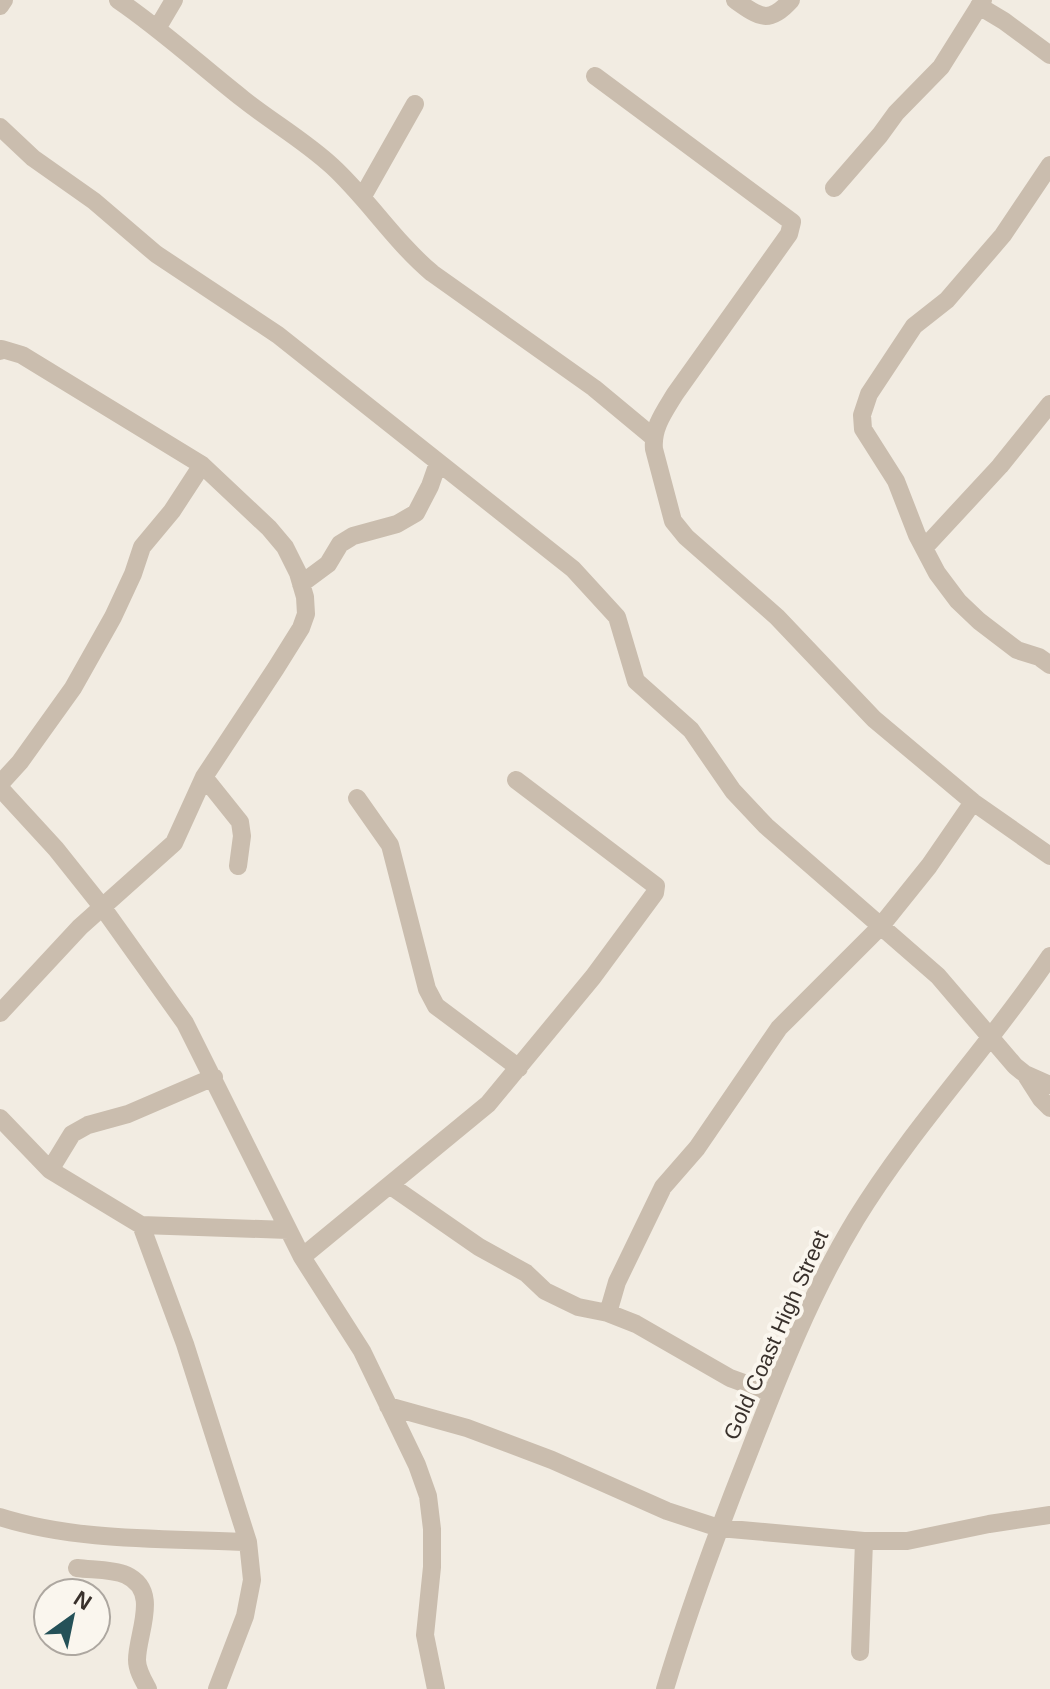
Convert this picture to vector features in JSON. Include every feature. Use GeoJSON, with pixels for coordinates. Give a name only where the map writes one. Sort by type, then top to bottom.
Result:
{"type":"FeatureCollection","features":[{"type":"Feature","properties":{"kind":"street"},"geometry":{"type":"LineString","coordinates":[[0,6],[4,0]]}},
{"type":"Feature","properties":{"kind":"street"},"geometry":{"type":"LineString","coordinates":[[118,0],[158,27],[243,99],[328,162],[363,196],[410,255],[432,273],[594,388],[653,437]]}},
{"type":"Feature","properties":{"kind":"street"},"geometry":{"type":"LineString","coordinates":[[158,27],[174,0]]}},
{"type":"Feature","properties":{"kind":"street"},"geometry":{"type":"LineString","coordinates":[[735,0],[756,15],[771,17],[783,10],[791,0]]}},
{"type":"Feature","properties":{"kind":"street"},"geometry":{"type":"LineString","coordinates":[[834,188],[896,113],[941,67],[981,3],[1050,55]]}},
{"type":"Feature","properties":{"kind":"street"},"geometry":{"type":"LineString","coordinates":[[595,76],[792,222],[789,234],[675,394],[653,437],[663,490],[677,528],[777,617],[874,719],[973,802],[1050,856]]}},
{"type":"Feature","properties":{"kind":"street"},"geometry":{"type":"LineString","coordinates":[[363,196],[415,104]]}},
{"type":"Feature","properties":{"kind":"street"},"geometry":{"type":"LineString","coordinates":[[0,127],[33,158],[94,201],[156,254],[278,335],[584,579],[617,617],[636,681],[691,730],[733,791],[766,826],[938,976],[1025,1074],[1050,1108]]}},
{"type":"Feature","properties":{"kind":"street"},"geometry":{"type":"LineString","coordinates":[[1046,655],[1017,650],[958,601],[937,573],[917,535],[896,481],[863,429],[864,405],[914,326],[947,300],[1003,235],[1050,165]]}},
{"type":"Feature","properties":{"kind":"street"},"geometry":{"type":"LineString","coordinates":[[0,351],[22,355],[202,465],[285,547],[301,584],[306,614],[301,628],[204,777],[174,843],[80,927],[0,1013]]}},
{"type":"Feature","properties":{"kind":"street"},"geometry":{"type":"LineString","coordinates":[[925,547],[1000,466],[1050,404]]}},
{"type":"Feature","properties":{"kind":"street"},"geometry":{"type":"LineString","coordinates":[[301,584],[328,564],[340,544],[353,536],[397,524],[416,513],[438,463]]}},
{"type":"Feature","properties":{"kind":"street"},"geometry":{"type":"LineString","coordinates":[[202,465],[172,511],[142,547],[113,617],[73,688],[0,786],[103,908],[185,1023],[302,1257],[362,1351],[417,1465],[428,1496],[432,1567],[425,1635],[436,1689]]}},
{"type":"Feature","properties":{"kind":"street"},"geometry":{"type":"LineString","coordinates":[[204,777],[240,822],[242,836],[238,866]]}},
{"type":"Feature","properties":{"kind":"street"},"geometry":{"type":"LineString","coordinates":[[302,1257],[479,1113],[593,977],[656,889],[516,780]]}},
{"type":"Feature","properties":{"kind":"street"},"geometry":{"type":"LineString","coordinates":[[357,798],[390,845],[427,989],[436,1006],[519,1068]]}},
{"type":"Feature","properties":{"kind":"street"},"geometry":{"type":"LineString","coordinates":[[608,1313],[617,1282],[663,1187],[697,1148],[779,1028],[880,927],[929,866],[973,802]]}},
{"type":"Feature","properties":{"kind":"street","name":"Gold Coast High Street"},"geometry":{"type":"LineString","coordinates":[[665,1689],[687,1615],[771,1393],[832,1261],[913,1136],[1050,956]]}},
{"type":"Feature","properties":{"kind":"street"},"geometry":{"type":"LineString","coordinates":[[1025,1074],[1050,1085]]}},
{"type":"Feature","properties":{"kind":"street"},"geometry":{"type":"LineString","coordinates":[[50,1170],[72,1134],[214,1077]]}},
{"type":"Feature","properties":{"kind":"street"},"geometry":{"type":"LineString","coordinates":[[0,1118],[50,1170],[141,1225],[288,1230]]}},
{"type":"Feature","properties":{"kind":"street"},"geometry":{"type":"LineString","coordinates":[[391,1186],[479,1247],[526,1273],[545,1291],[578,1307],[608,1313],[660,1336],[730,1378],[771,1393]]}},
{"type":"Feature","properties":{"kind":"street"},"geometry":{"type":"LineString","coordinates":[[141,1225],[185,1344],[248,1542],[252,1580],[245,1616],[217,1689]]}},
{"type":"Feature","properties":{"kind":"street"},"geometry":{"type":"LineString","coordinates":[[388,1406],[467,1428],[552,1460],[667,1511],[719,1528],[864,1541],[918,1540],[989,1524],[1050,1515]]}},
{"type":"Feature","properties":{"kind":"street"},"geometry":{"type":"LineString","coordinates":[[0,1517],[30,1527],[117,1537],[248,1542]]}},
{"type":"Feature","properties":{"kind":"street"},"geometry":{"type":"LineString","coordinates":[[860,1652],[864,1541]]}},
{"type":"Feature","properties":{"kind":"street"},"geometry":{"type":"LineString","coordinates":[[77,1568],[124,1574],[140,1589],[146,1606],[137,1658],[148,1689]]}}]}
